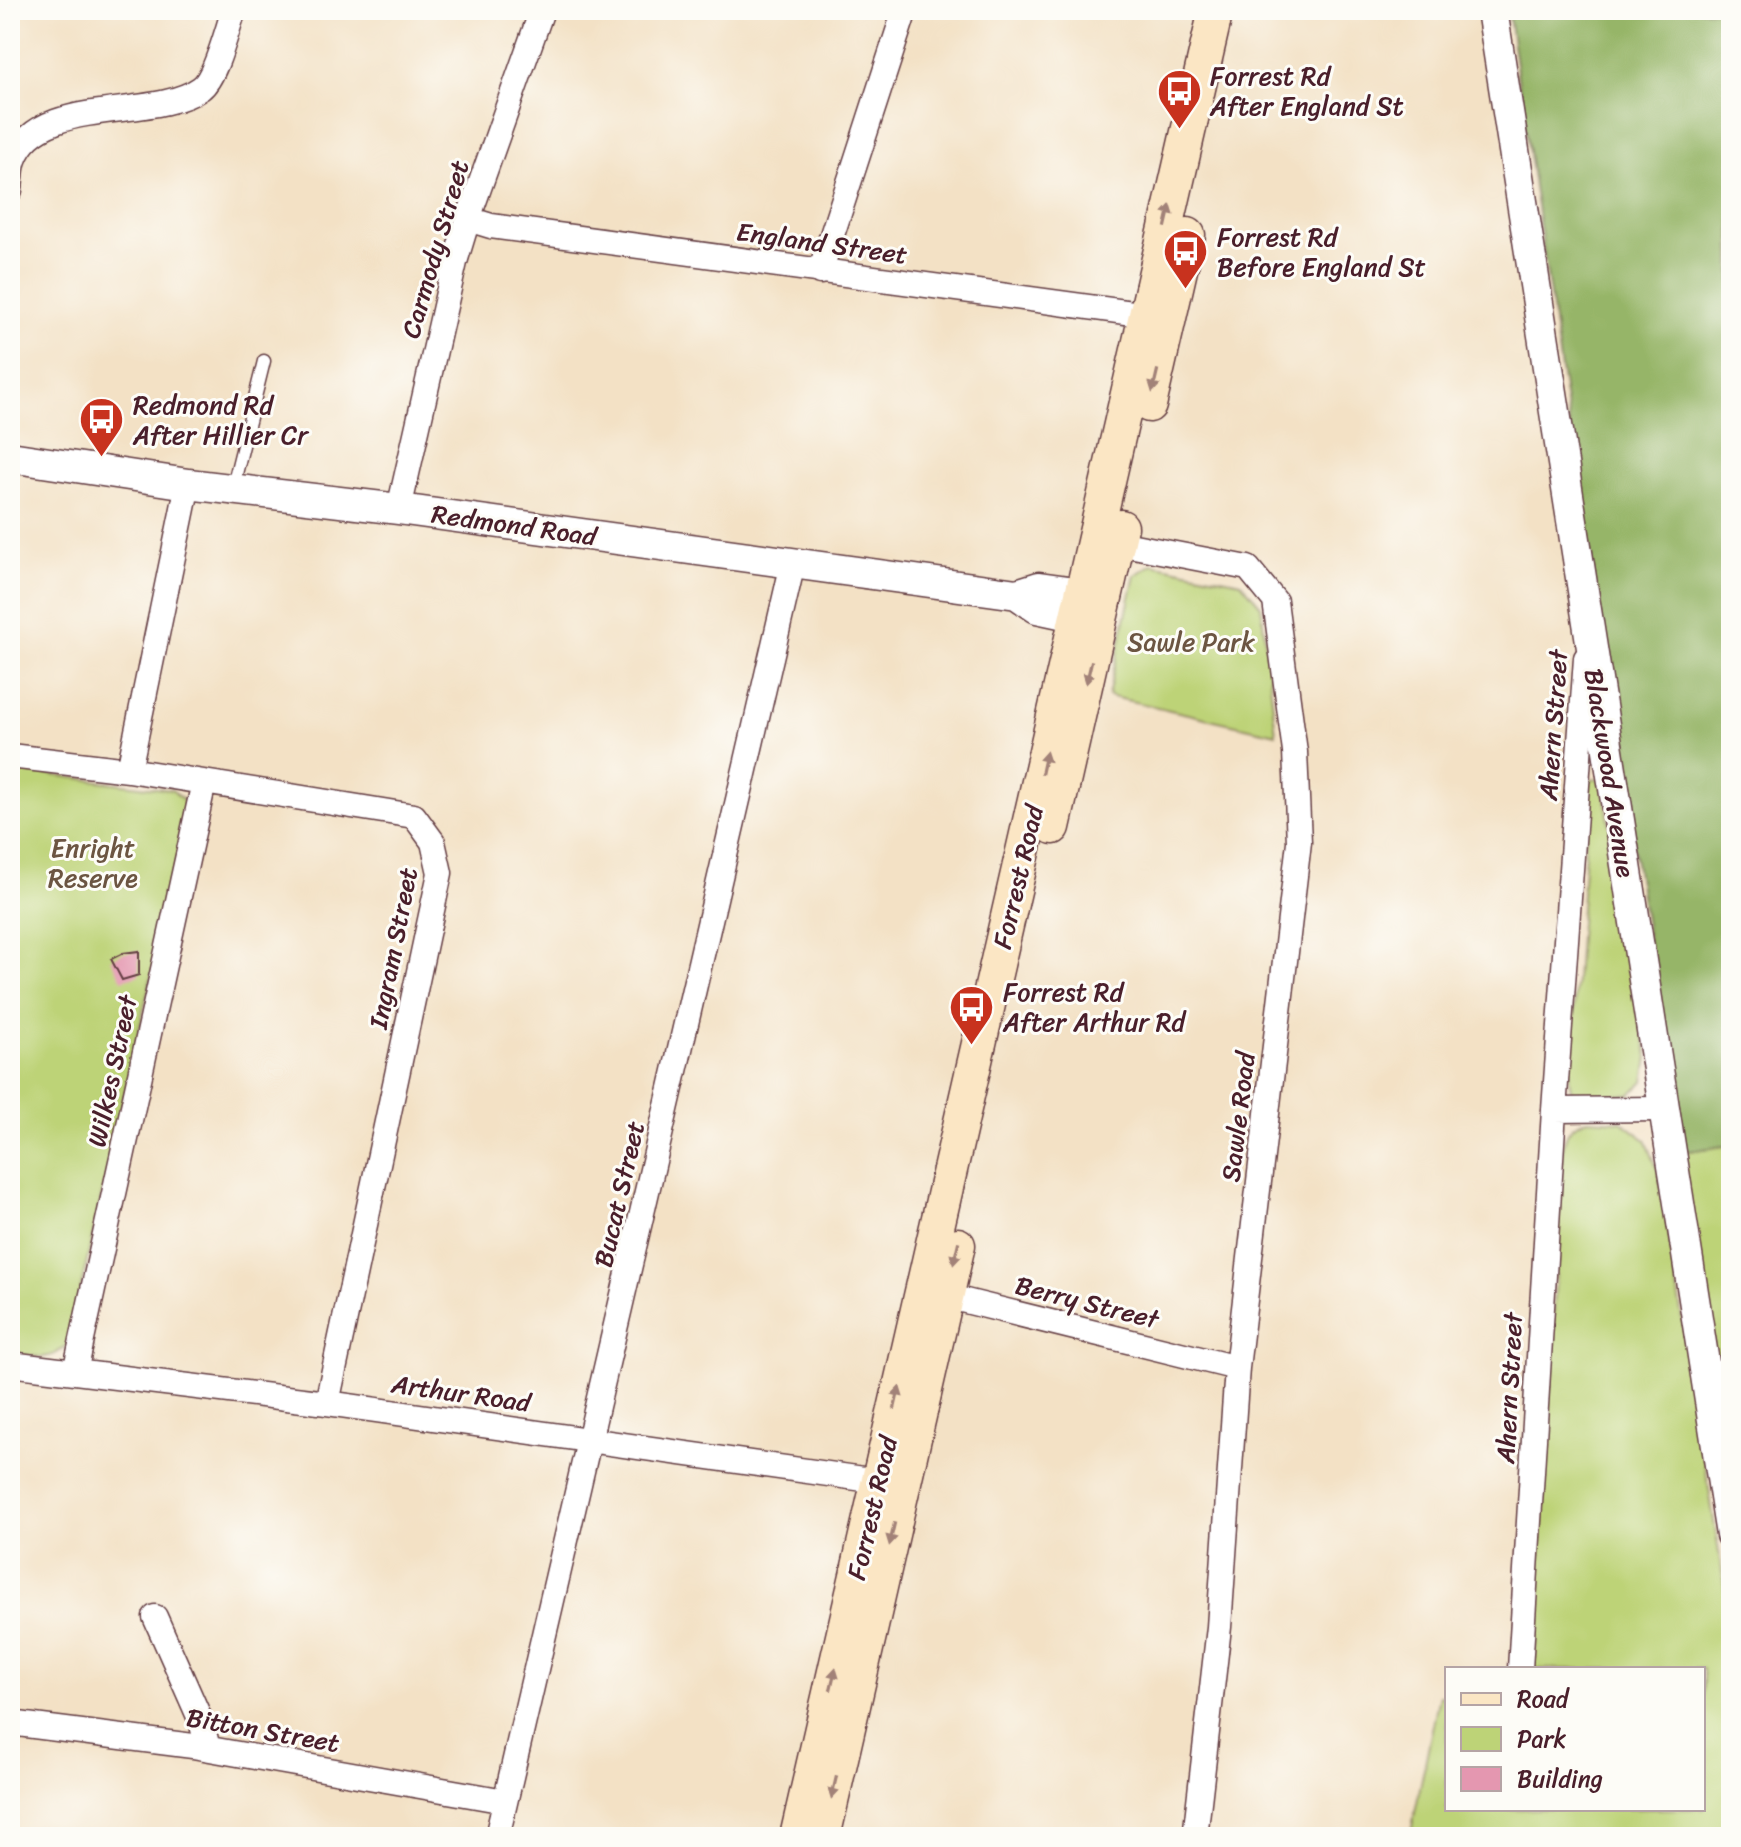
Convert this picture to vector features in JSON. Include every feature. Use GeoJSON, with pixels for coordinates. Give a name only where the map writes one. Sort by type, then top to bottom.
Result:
{"type":"FeatureCollection","features":[{"type":"Feature","properties":{"kind":"main road","name":"Forrest Road"},"geometry":{"type":"LineString","coordinates":[[1158,316],[1216,10]]}},
{"type":"Feature","properties":{"kind":"main road","name":"Forrest Road"},"geometry":{"type":"LineString","coordinates":[[797,1837],[890,1483],[935,1293],[1014,899],[1091,606],[1158,316],[1237,10]]}},
{"type":"Feature","properties":{"kind":"main road","name":"Forrest Road"},"geometry":{"type":"LineString","coordinates":[[823,1837],[890,1483]]}},
{"type":"Feature","properties":{"kind":"street"},"geometry":{"type":"LineString","coordinates":[[10,190],[14,159],[33,132],[63,119],[179,98],[203,87],[234,10]]}},
{"type":"Feature","properties":{"kind":"street","name":"Carmody Street"},"geometry":{"type":"LineString","coordinates":[[399,509],[455,262],[542,10]]}},
{"type":"Feature","properties":{"kind":"street"},"geometry":{"type":"LineString","coordinates":[[820,272],[905,10]]}},
{"type":"Feature","properties":{"kind":"street","name":"Blackwood Avenue"},"geometry":{"type":"LineString","coordinates":[[1492,10],[1731,1535]]}},
{"type":"Feature","properties":{"kind":"street","name":"England Street"},"geometry":{"type":"LineString","coordinates":[[468,219],[491,226],[1158,316]]}},
{"type":"Feature","properties":{"kind":"street","name":"Redmond Road"},"geometry":{"type":"LineString","coordinates":[[10,457],[232,490],[399,509],[1017,594],[1037,608],[1091,606]]}},
{"type":"Feature","properties":{"kind":"street"},"geometry":{"type":"LineString","coordinates":[[129,770],[188,484]]}},
{"type":"Feature","properties":{"kind":"street","name":"Sawle Road"},"geometry":{"type":"LineString","coordinates":[[1106,541],[1248,568],[1275,601],[1295,752],[1299,842],[1237,1368],[1219,1627],[1195,1837]]}},
{"type":"Feature","properties":{"kind":"street","name":"Bucat Street"},"geometry":{"type":"LineString","coordinates":[[497,1837],[793,563]]}},
{"type":"Feature","properties":{"kind":"street","name":"Ahern Street"},"geometry":{"type":"LineString","coordinates":[[1520,1667],[1554,1110],[1588,632]]}},
{"type":"Feature","properties":{"kind":"street","name":"Ingram Street"},"geometry":{"type":"LineString","coordinates":[[10,756],[129,770],[414,816],[433,842],[440,873],[327,1403]]}},
{"type":"Feature","properties":{"kind":"street","name":"Wilkes Street"},"geometry":{"type":"LineString","coordinates":[[75,1372],[204,782]]}},
{"type":"Feature","properties":{"kind":"street"},"geometry":{"type":"LineString","coordinates":[[1554,1110],[1662,1109]]}},
{"type":"Feature","properties":{"kind":"street","name":"Berry Street"},"geometry":{"type":"LineString","coordinates":[[935,1293],[1237,1368]]}},
{"type":"Feature","properties":{"kind":"street","name":"Arthur Road"},"geometry":{"type":"LineString","coordinates":[[10,1364],[327,1403],[890,1483]]}},
{"type":"Feature","properties":{"kind":"street"},"geometry":{"type":"LineString","coordinates":[[155,1617],[201,1721],[208,1748]]}},
{"type":"Feature","properties":{"kind":"street","name":"Bitton Street"},"geometry":{"type":"LineString","coordinates":[[10,1723],[208,1748],[505,1801]]}},
{"type":"Feature","properties":{"kind":"lane"},"geometry":{"type":"LineString","coordinates":[[232,490],[264,361]]}},
{"type":"Feature","properties":{"kind":"green space"},"geometry":{"type":"Polygon","coordinates":[[[1508,10],[1731,10],[1731,1145],[1681,1152],[1508,10]]]}},
{"type":"Feature","properties":{"kind":"green space","name":"Sawle Park"},"geometry":{"type":"Polygon","coordinates":[[[1152,564],[1241,582],[1261,606],[1276,734],[1108,696],[1135,575],[1152,564]]]}},
{"type":"Feature","properties":{"kind":"green space","name":"Enright Reserve"},"geometry":{"type":"Polygon","coordinates":[[[10,770],[172,790],[185,802],[187,818],[68,1344],[54,1354],[41,1357],[10,1352],[10,770]]]}},
{"type":"Feature","properties":{"kind":"green space"},"geometry":{"type":"Polygon","coordinates":[[[1602,779],[1648,1058],[1644,1081],[1630,1095],[1572,1093],[1569,1080],[1590,780],[1602,779]]]}},
{"type":"Feature","properties":{"kind":"green space"},"geometry":{"type":"Polygon","coordinates":[[[1588,1119],[1621,1121],[1646,1140],[1659,1173],[1731,1629],[1731,1837],[1410,1837],[1439,1695],[1445,1696],[1445,1811],[1705,1811],[1705,1667],[1534,1667],[1563,1148],[1570,1129],[1588,1119]]]}},
{"type":"Feature","properties":{"kind":"green space"},"geometry":{"type":"Polygon","coordinates":[[[1731,1145],[1731,1450],[1681,1152],[1731,1145]]]}},
{"type":"Feature","properties":{"kind":"building"},"geometry":{"type":"Polygon","coordinates":[[[139,951],[139,975],[122,980],[111,959],[123,953],[139,951]]]}},
{"type":"Feature","properties":{"kind":"place","name":"Forrest Rd After England St"},"geometry":{"type":"Point","coordinates":[1179,130]}},
{"type":"Feature","properties":{"kind":"place","name":"Forrest Rd Before England St"},"geometry":{"type":"Point","coordinates":[1186,291]}},
{"type":"Feature","properties":{"kind":"place","name":"Redmond Rd After Hillier Cr"},"geometry":{"type":"Point","coordinates":[102,459]}},
{"type":"Feature","properties":{"kind":"place","name":"Forrest Rd After Arthur Rd"},"geometry":{"type":"Point","coordinates":[972,1046]}}]}
